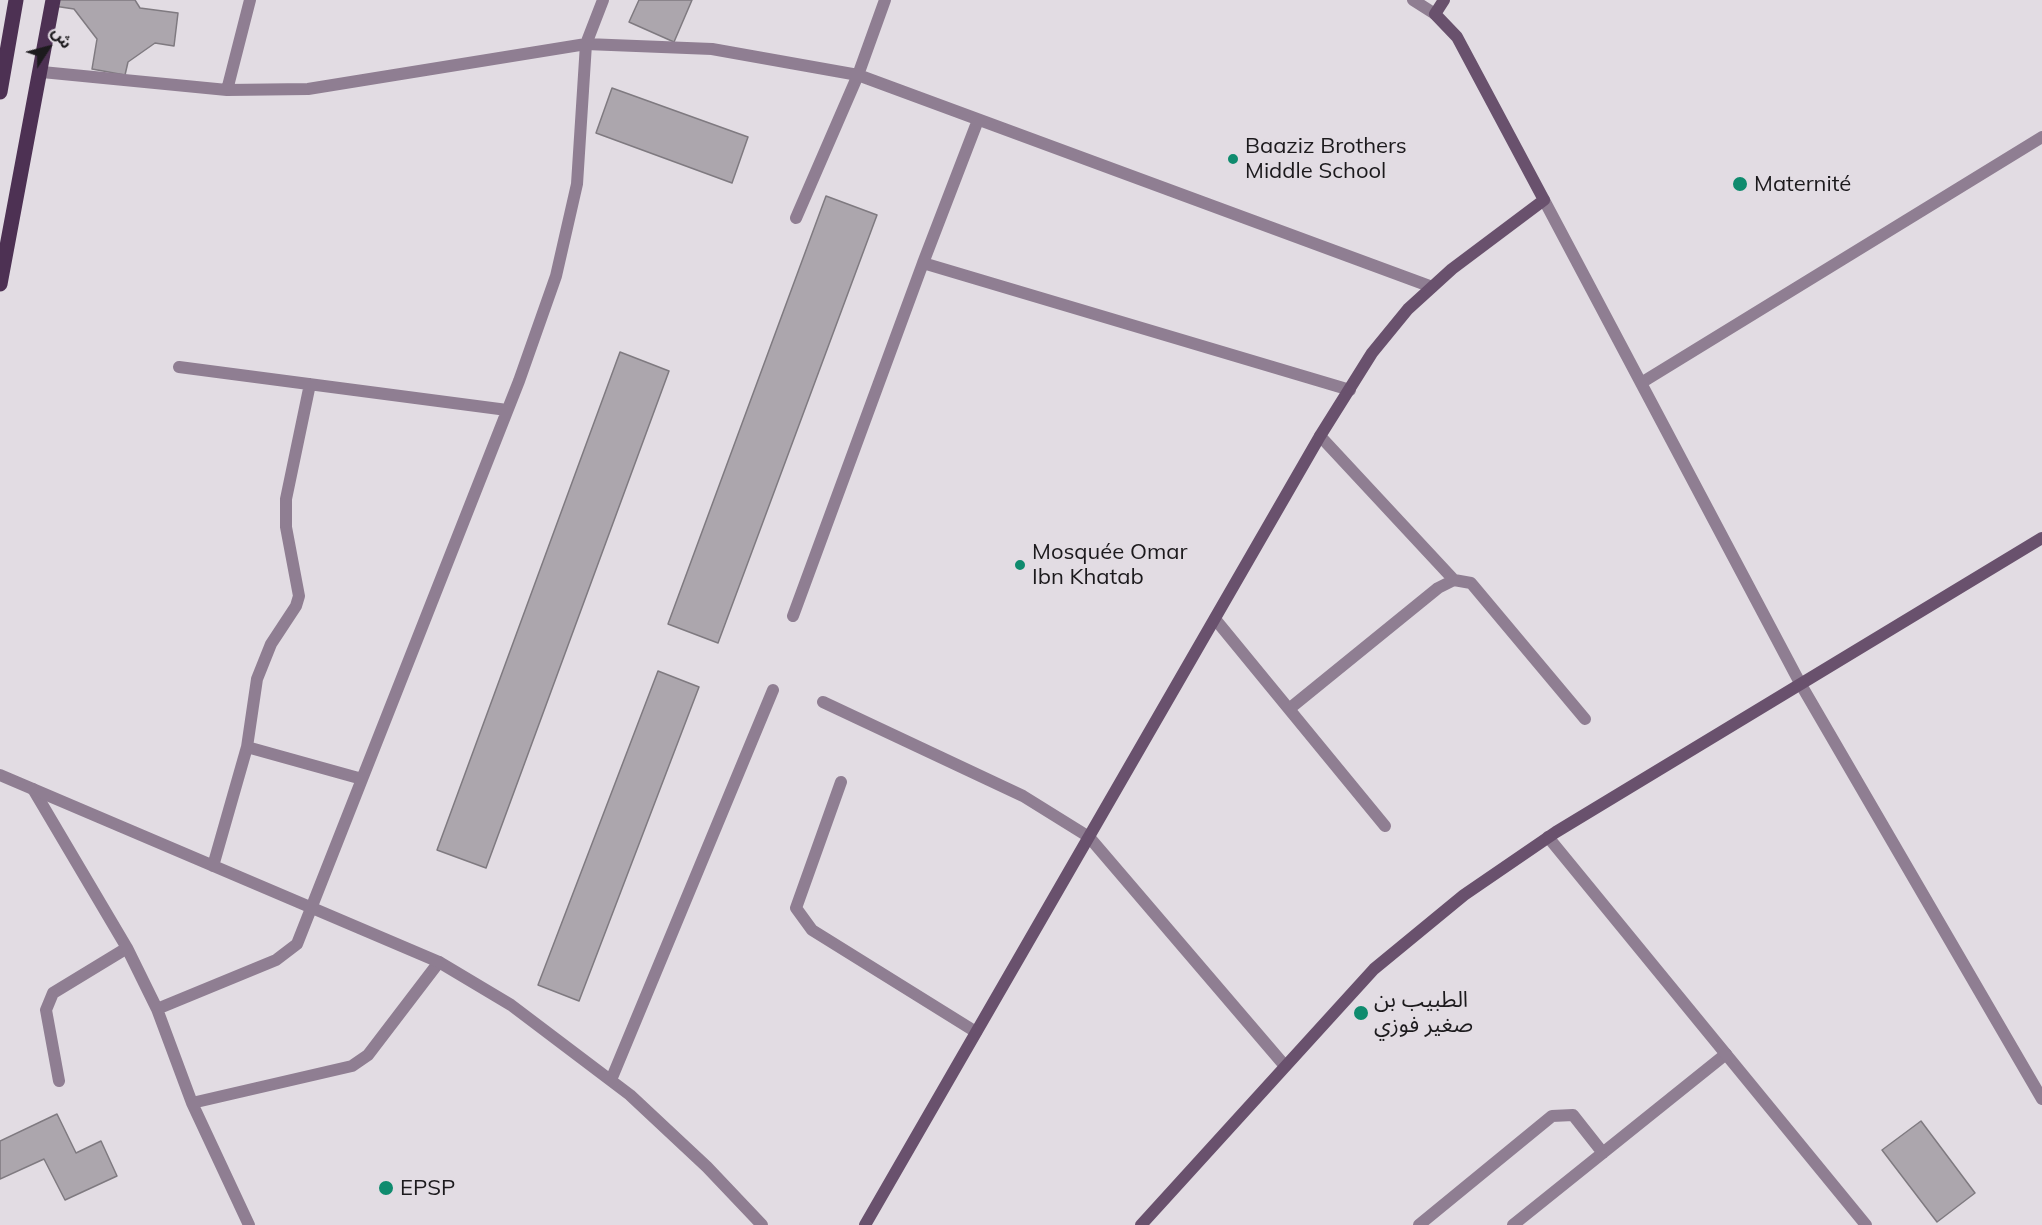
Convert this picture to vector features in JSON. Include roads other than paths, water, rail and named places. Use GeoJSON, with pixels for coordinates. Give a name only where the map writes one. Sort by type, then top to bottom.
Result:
{"type":"FeatureCollection","features":[{"type":"Feature","properties":{"kind":"main road"},"geometry":{"type":"LineString","coordinates":[[0,92],[16,0]]}},
{"type":"Feature","properties":{"kind":"main road"},"geometry":{"type":"LineString","coordinates":[[0,284],[3,259],[42,72],[53,0]]}},
{"type":"Feature","properties":{"kind":"main road"},"geometry":{"type":"LineString","coordinates":[[865,1225],[1320,436],[1372,353],[1408,309],[1452,269],[1544,200],[1457,37],[1435,14],[1444,0]]}},
{"type":"Feature","properties":{"kind":"main road"},"geometry":{"type":"LineString","coordinates":[[1141,1225],[1374,969],[1464,895],[1548,837],[2042,538]]}},
{"type":"Feature","properties":{"kind":"street"},"geometry":{"type":"LineString","coordinates":[[227,90],[250,0]]}},
{"type":"Feature","properties":{"kind":"street"},"geometry":{"type":"LineString","coordinates":[[158,1009],[276,960],[297,944],[507,410],[556,276],[577,184],[586,44],[603,0]]}},
{"type":"Feature","properties":{"kind":"street"},"geometry":{"type":"LineString","coordinates":[[796,218],[858,75],[885,0]]}},
{"type":"Feature","properties":{"kind":"street"},"geometry":{"type":"LineString","coordinates":[[1413,0],[1435,14]]}},
{"type":"Feature","properties":{"kind":"street"},"geometry":{"type":"LineString","coordinates":[[42,72],[227,90],[308,90],[586,44],[712,49],[858,75],[1432,287]]}},
{"type":"Feature","properties":{"kind":"street"},"geometry":{"type":"LineString","coordinates":[[793,616],[978,120]]}},
{"type":"Feature","properties":{"kind":"street"},"geometry":{"type":"LineString","coordinates":[[1641,383],[2042,137]]}},
{"type":"Feature","properties":{"kind":"street"},"geometry":{"type":"LineString","coordinates":[[1544,200],[1800,683],[2042,1099]]}},
{"type":"Feature","properties":{"kind":"street"},"geometry":{"type":"LineString","coordinates":[[923,263],[1350,390]]}},
{"type":"Feature","properties":{"kind":"street"},"geometry":{"type":"LineString","coordinates":[[179,367],[507,410]]}},
{"type":"Feature","properties":{"kind":"street"},"geometry":{"type":"LineString","coordinates":[[213,866],[247,747],[260,671],[271,644],[296,606],[299,596],[286,527],[286,500],[310,384]]}},
{"type":"Feature","properties":{"kind":"street"},"geometry":{"type":"LineString","coordinates":[[1320,436],[1454,580]]}},
{"type":"Feature","properties":{"kind":"street"},"geometry":{"type":"LineString","coordinates":[[1289,709],[1438,588],[1454,580],[1471,583],[1585,719]]}},
{"type":"Feature","properties":{"kind":"street"},"geometry":{"type":"LineString","coordinates":[[1215,619],[1385,826]]}},
{"type":"Feature","properties":{"kind":"street"},"geometry":{"type":"LineString","coordinates":[[611,1080],[773,690]]}},
{"type":"Feature","properties":{"kind":"street"},"geometry":{"type":"LineString","coordinates":[[823,702],[1023,796],[1089,837],[1285,1066]]}},
{"type":"Feature","properties":{"kind":"street"},"geometry":{"type":"LineString","coordinates":[[247,747],[362,778]]}},
{"type":"Feature","properties":{"kind":"street"},"geometry":{"type":"LineString","coordinates":[[0,775],[440,962],[512,1005],[611,1080],[707,1167],[762,1225]]}},
{"type":"Feature","properties":{"kind":"street"},"geometry":{"type":"LineString","coordinates":[[841,782],[796,908],[812,930],[976,1032]]}},
{"type":"Feature","properties":{"kind":"street"},"geometry":{"type":"LineString","coordinates":[[33,789],[127,948],[158,1009],[192,1102],[249,1225]]}},
{"type":"Feature","properties":{"kind":"street"},"geometry":{"type":"LineString","coordinates":[[1548,837],[1866,1225]]}},
{"type":"Feature","properties":{"kind":"street"},"geometry":{"type":"LineString","coordinates":[[58,1081],[46,1010],[53,993],[127,948]]}},
{"type":"Feature","properties":{"kind":"street"},"geometry":{"type":"LineString","coordinates":[[192,1102],[352,1066],[368,1055],[440,962]]}},
{"type":"Feature","properties":{"kind":"street"},"geometry":{"type":"LineString","coordinates":[[1513,1225],[1726,1054]]}},
{"type":"Feature","properties":{"kind":"street"},"geometry":{"type":"LineString","coordinates":[[1419,1225],[1552,1116],[1573,1115],[1603,1153]]}},
{"type":"Feature","properties":{"kind":"place","name":"Baaziz Brothers Middle School"},"geometry":{"type":"Point","coordinates":[1233,159]}},
{"type":"Feature","properties":{"kind":"place","name":"Maternité"},"geometry":{"type":"Point","coordinates":[1740,184]}},
{"type":"Feature","properties":{"kind":"place","name":"Mosquée Omar Ibn Khatab"},"geometry":{"type":"Point","coordinates":[1020,565]}},
{"type":"Feature","properties":{"kind":"place","name":"الطبيب بن صغير فوزي"},"geometry":{"type":"Point","coordinates":[1361,1013]}},
{"type":"Feature","properties":{"kind":"place","name":"EPSP"},"geometry":{"type":"Point","coordinates":[386,1188]}}]}
